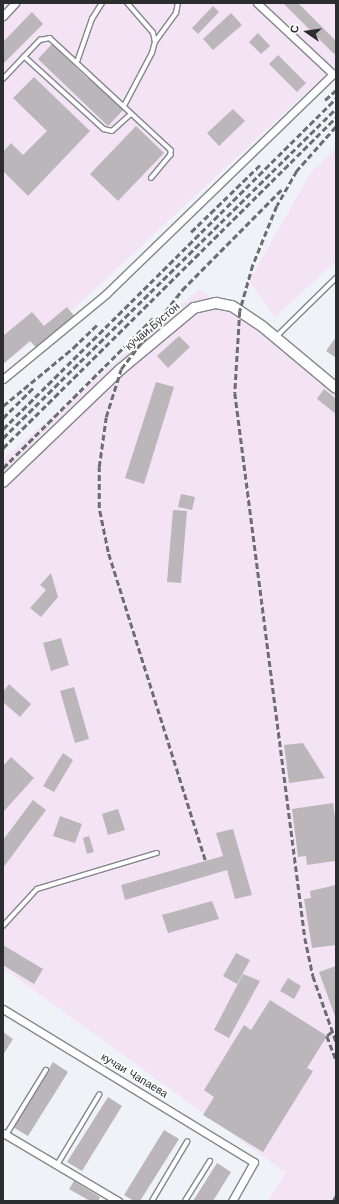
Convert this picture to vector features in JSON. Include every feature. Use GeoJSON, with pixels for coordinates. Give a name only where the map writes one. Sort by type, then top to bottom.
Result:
{"type":"FeatureCollection","features":[{"type":"Feature","properties":{"kind":"main road","name":"кӯчаи Бӯстон"},"geometry":{"type":"LineString","coordinates":[[3,482],[121,369],[194,308],[216,303],[232,306],[275,337],[336,388]]}},
{"type":"Feature","properties":{"kind":"street"},"geometry":{"type":"LineString","coordinates":[[3,16],[15,3]]}},
{"type":"Feature","properties":{"kind":"street"},"geometry":{"type":"LineString","coordinates":[[3,379],[106,294],[334,72],[259,4]]}},
{"type":"Feature","properties":{"kind":"street","name":"кучаи Чапаева"},"geometry":{"type":"LineString","coordinates":[[3,1009],[254,1162],[232,1201]]}},
{"type":"Feature","properties":{"kind":"street"},"geometry":{"type":"LineString","coordinates":[[5,1134],[115,1200]]}},
{"type":"Feature","properties":{"kind":"lane"},"geometry":{"type":"LineString","coordinates":[[77,62],[92,19],[102,3]]}},
{"type":"Feature","properties":{"kind":"lane"},"geometry":{"type":"LineString","coordinates":[[127,3],[152,33],[155,42]]}},
{"type":"Feature","properties":{"kind":"lane"},"geometry":{"type":"LineString","coordinates":[[124,106],[155,42],[176,13],[178,3]]}},
{"type":"Feature","properties":{"kind":"lane"},"geometry":{"type":"LineString","coordinates":[[3,79],[40,40],[50,38],[171,150],[171,155],[152,178]]}},
{"type":"Feature","properties":{"kind":"lane"},"geometry":{"type":"LineString","coordinates":[[24,56],[104,129],[112,131],[131,114]]}},
{"type":"Feature","properties":{"kind":"lane"},"geometry":{"type":"LineString","coordinates":[[275,337],[336,278]]}},
{"type":"Feature","properties":{"kind":"lane"},"geometry":{"type":"LineString","coordinates":[[3,926],[37,889],[157,853]]}},
{"type":"Feature","properties":{"kind":"lane"},"geometry":{"type":"LineString","coordinates":[[5,1134],[46,1070]]}},
{"type":"Feature","properties":{"kind":"lane"},"geometry":{"type":"LineString","coordinates":[[57,1165],[99,1094]]}},
{"type":"Feature","properties":{"kind":"lane"},"geometry":{"type":"LineString","coordinates":[[152,1201],[188,1142]]}},
{"type":"Feature","properties":{"kind":"lane"},"geometry":{"type":"LineString","coordinates":[[186,1201],[210,1160]]}},
{"type":"Feature","properties":{"kind":"shaded area"},"geometry":{"type":"Polygon","coordinates":[[[3,3],[336,3],[336,65],[80,303],[3,365],[3,3]]]}},
{"type":"Feature","properties":{"kind":"shaded area"},"geometry":{"type":"Polygon","coordinates":[[[336,148],[336,261],[275,317],[249,281],[311,172],[336,148]]]}},
{"type":"Feature","properties":{"kind":"shaded area"},"geometry":{"type":"Polygon","coordinates":[[[200,289],[336,388],[336,1201],[268,1201],[286,1173],[3,968],[3,459],[200,289]]]}},
{"type":"Feature","properties":{"kind":"building"},"geometry":{"type":"Polygon","coordinates":[[[283,3],[298,3],[336,41],[336,52],[334,54],[283,3]]]}},
{"type":"Feature","properties":{"kind":"building"},"geometry":{"type":"Polygon","coordinates":[[[213,6],[219,12],[198,34],[192,28],[213,6]]]}},
{"type":"Feature","properties":{"kind":"building"},"geometry":{"type":"Polygon","coordinates":[[[32,12],[43,24],[3,64],[3,42],[32,12]]]}},
{"type":"Feature","properties":{"kind":"building"},"geometry":{"type":"Polygon","coordinates":[[[231,13],[242,25],[213,50],[203,39],[231,13]]]}},
{"type":"Feature","properties":{"kind":"building"},"geometry":{"type":"Polygon","coordinates":[[[258,33],[270,46],[261,54],[249,42],[258,33]]]}},
{"type":"Feature","properties":{"kind":"building"},"geometry":{"type":"Polygon","coordinates":[[[52,44],[88,79],[91,76],[124,109],[108,126],[38,59],[52,44]]]}},
{"type":"Feature","properties":{"kind":"building"},"geometry":{"type":"Polygon","coordinates":[[[278,55],[306,83],[297,92],[269,64],[278,55]]]}},
{"type":"Feature","properties":{"kind":"building"},"geometry":{"type":"Polygon","coordinates":[[[34,77],[90,131],[28,196],[3,171],[3,152],[11,143],[23,155],[47,131],[13,98],[34,77]]]}},
{"type":"Feature","properties":{"kind":"building"},"geometry":{"type":"Polygon","coordinates":[[[233,109],[245,121],[219,146],[207,133],[233,109]]]}},
{"type":"Feature","properties":{"kind":"building"},"geometry":{"type":"Polygon","coordinates":[[[136,126],[164,153],[118,201],[90,174],[136,126]]]}},
{"type":"Feature","properties":{"kind":"building"},"geometry":{"type":"Polygon","coordinates":[[[67,307],[76,318],[38,350],[30,341],[3,364],[3,336],[32,312],[44,326],[67,307]]]}},
{"type":"Feature","properties":{"kind":"building"},"geometry":{"type":"Polygon","coordinates":[[[179,336],[190,347],[168,368],[157,356],[179,336]]]}},
{"type":"Feature","properties":{"kind":"building"},"geometry":{"type":"Polygon","coordinates":[[[336,337],[336,358],[326,351],[336,337]]]}},
{"type":"Feature","properties":{"kind":"building"},"geometry":{"type":"Polygon","coordinates":[[[156,382],[174,387],[144,484],[125,478],[156,382]]]}},
{"type":"Feature","properties":{"kind":"building"},"geometry":{"type":"Polygon","coordinates":[[[324,389],[336,399],[336,414],[317,399],[324,389]]]}},
{"type":"Feature","properties":{"kind":"building"},"geometry":{"type":"Polygon","coordinates":[[[181,494],[195,497],[192,510],[178,507],[181,494]]]}},
{"type":"Feature","properties":{"kind":"building"},"geometry":{"type":"Polygon","coordinates":[[[173,510],[187,511],[181,583],[167,582],[173,510]]]}},
{"type":"Feature","properties":{"kind":"building"},"geometry":{"type":"Polygon","coordinates":[[[51,573],[58,597],[41,617],[30,608],[46,590],[40,585],[51,573]]]}},
{"type":"Feature","properties":{"kind":"building"},"geometry":{"type":"Polygon","coordinates":[[[61,638],[69,665],[51,671],[43,643],[61,638]]]}},
{"type":"Feature","properties":{"kind":"building"},"geometry":{"type":"Polygon","coordinates":[[[9,684],[31,704],[20,717],[3,702],[3,692],[9,684]]]}},
{"type":"Feature","properties":{"kind":"building"},"geometry":{"type":"Polygon","coordinates":[[[74,687],[89,739],[75,743],[60,691],[74,687]]]}},
{"type":"Feature","properties":{"kind":"building"},"geometry":{"type":"Polygon","coordinates":[[[303,743],[325,778],[289,783],[284,745],[303,743]]]}},
{"type":"Feature","properties":{"kind":"building"},"geometry":{"type":"Polygon","coordinates":[[[63,753],[73,760],[54,792],[43,786],[63,753]]]}},
{"type":"Feature","properties":{"kind":"building"},"geometry":{"type":"Polygon","coordinates":[[[11,757],[34,778],[3,812],[3,766],[11,757]]]}},
{"type":"Feature","properties":{"kind":"building"},"geometry":{"type":"Polygon","coordinates":[[[33,800],[46,810],[3,868],[3,840],[33,800]]]}},
{"type":"Feature","properties":{"kind":"building"},"geometry":{"type":"Polygon","coordinates":[[[333,803],[336,825],[335,861],[307,865],[306,856],[298,857],[292,809],[333,803]]]}},
{"type":"Feature","properties":{"kind":"building"},"geometry":{"type":"Polygon","coordinates":[[[118,809],[125,830],[108,835],[102,814],[118,809]]]}},
{"type":"Feature","properties":{"kind":"building"},"geometry":{"type":"Polygon","coordinates":[[[60,816],[82,824],[75,843],[53,836],[60,816]]]}},
{"type":"Feature","properties":{"kind":"building"},"geometry":{"type":"Polygon","coordinates":[[[233,829],[252,895],[235,899],[227,870],[125,900],[121,885],[223,856],[216,833],[233,829]]]}},
{"type":"Feature","properties":{"kind":"building"},"geometry":{"type":"Polygon","coordinates":[[[89,836],[94,852],[87,854],[83,838],[89,836]]]}},
{"type":"Feature","properties":{"kind":"building"},"geometry":{"type":"Polygon","coordinates":[[[336,885],[336,945],[312,948],[304,899],[311,898],[310,891],[336,885]]]}},
{"type":"Feature","properties":{"kind":"building"},"geometry":{"type":"Polygon","coordinates":[[[212,901],[219,919],[168,933],[162,915],[212,901]]]}},
{"type":"Feature","properties":{"kind":"building"},"geometry":{"type":"Polygon","coordinates":[[[3,945],[43,969],[34,984],[3,965],[3,945]]]}},
{"type":"Feature","properties":{"kind":"building"},"geometry":{"type":"Polygon","coordinates":[[[236,953],[250,960],[237,984],[223,976],[236,953]]]}},
{"type":"Feature","properties":{"kind":"building"},"geometry":{"type":"Polygon","coordinates":[[[336,966],[336,1019],[319,972],[336,966]]]}},
{"type":"Feature","properties":{"kind":"building"},"geometry":{"type":"Polygon","coordinates":[[[243,974],[260,981],[229,1038],[214,1030],[243,974]]]}},
{"type":"Feature","properties":{"kind":"building"},"geometry":{"type":"Polygon","coordinates":[[[288,978],[301,986],[294,999],[280,991],[288,978]]]}},
{"type":"Feature","properties":{"kind":"building"},"geometry":{"type":"Polygon","coordinates":[[[270,1000],[327,1036],[307,1068],[313,1071],[263,1152],[203,1115],[214,1097],[204,1090],[244,1025],[251,1030],[270,1000]]]}},
{"type":"Feature","properties":{"kind":"building"},"geometry":{"type":"Polygon","coordinates":[[[3,1032],[13,1039],[3,1055],[3,1032]]]}},
{"type":"Feature","properties":{"kind":"building"},"geometry":{"type":"Polygon","coordinates":[[[53,1062],[68,1072],[28,1136],[13,1127],[53,1062]]]}},
{"type":"Feature","properties":{"kind":"building"},"geometry":{"type":"Polygon","coordinates":[[[108,1097],[122,1106],[82,1171],[67,1162],[108,1097]]]}},
{"type":"Feature","properties":{"kind":"building"},"geometry":{"type":"Polygon","coordinates":[[[164,1130],[179,1139],[140,1201],[134,1201],[124,1195],[164,1130]]]}},
{"type":"Feature","properties":{"kind":"building"},"geometry":{"type":"Polygon","coordinates":[[[217,1163],[231,1172],[213,1201],[193,1201],[217,1163]]]}},
{"type":"Feature","properties":{"kind":"building"},"geometry":{"type":"Polygon","coordinates":[[[74,1181],[100,1197],[98,1201],[90,1201],[69,1189],[74,1181]]]}},
{"type":"Feature","properties":{"kind":"railway"},"geometry":{"type":"LineString","coordinates":[[325,100],[336,90]]}},
{"type":"Feature","properties":{"kind":"railway"},"geometry":{"type":"LineString","coordinates":[[3,429],[336,98]]}},
{"type":"Feature","properties":{"kind":"railway"},"geometry":{"type":"LineString","coordinates":[[3,438],[336,108]]}},
{"type":"Feature","properties":{"kind":"railway"},"geometry":{"type":"LineString","coordinates":[[3,448],[336,117]]}},
{"type":"Feature","properties":{"kind":"railway"},"geometry":{"type":"LineString","coordinates":[[336,127],[297,171],[277,206],[253,265],[240,311],[235,393],[305,938],[313,976],[336,1041]]}},
{"type":"Feature","properties":{"kind":"railway"},"geometry":{"type":"LineString","coordinates":[[191,232],[260,165]]}},
{"type":"Feature","properties":{"kind":"railway"},"geometry":{"type":"LineString","coordinates":[[205,860],[108,552],[99,508],[99,467],[106,417],[121,369],[182,290],[283,188]]}},
{"type":"Feature","properties":{"kind":"railway"},"geometry":{"type":"LineString","coordinates":[[3,468],[153,318]]}},
{"type":"Feature","properties":{"kind":"railway"},"geometry":{"type":"LineString","coordinates":[[3,406],[73,348],[97,325]]}},
{"type":"Feature","properties":{"kind":"railway"},"geometry":{"type":"LineString","coordinates":[[3,418],[34,387]]}},
{"type":"Feature","properties":{"kind":"railway"},"geometry":{"type":"LineString","coordinates":[[332,1032],[327,1036],[336,1059]]}},
{"type":"Feature","properties":{"kind":"railway"},"geometry":{"type":"LineString","coordinates":[[333,1201],[336,1196]]}}]}
